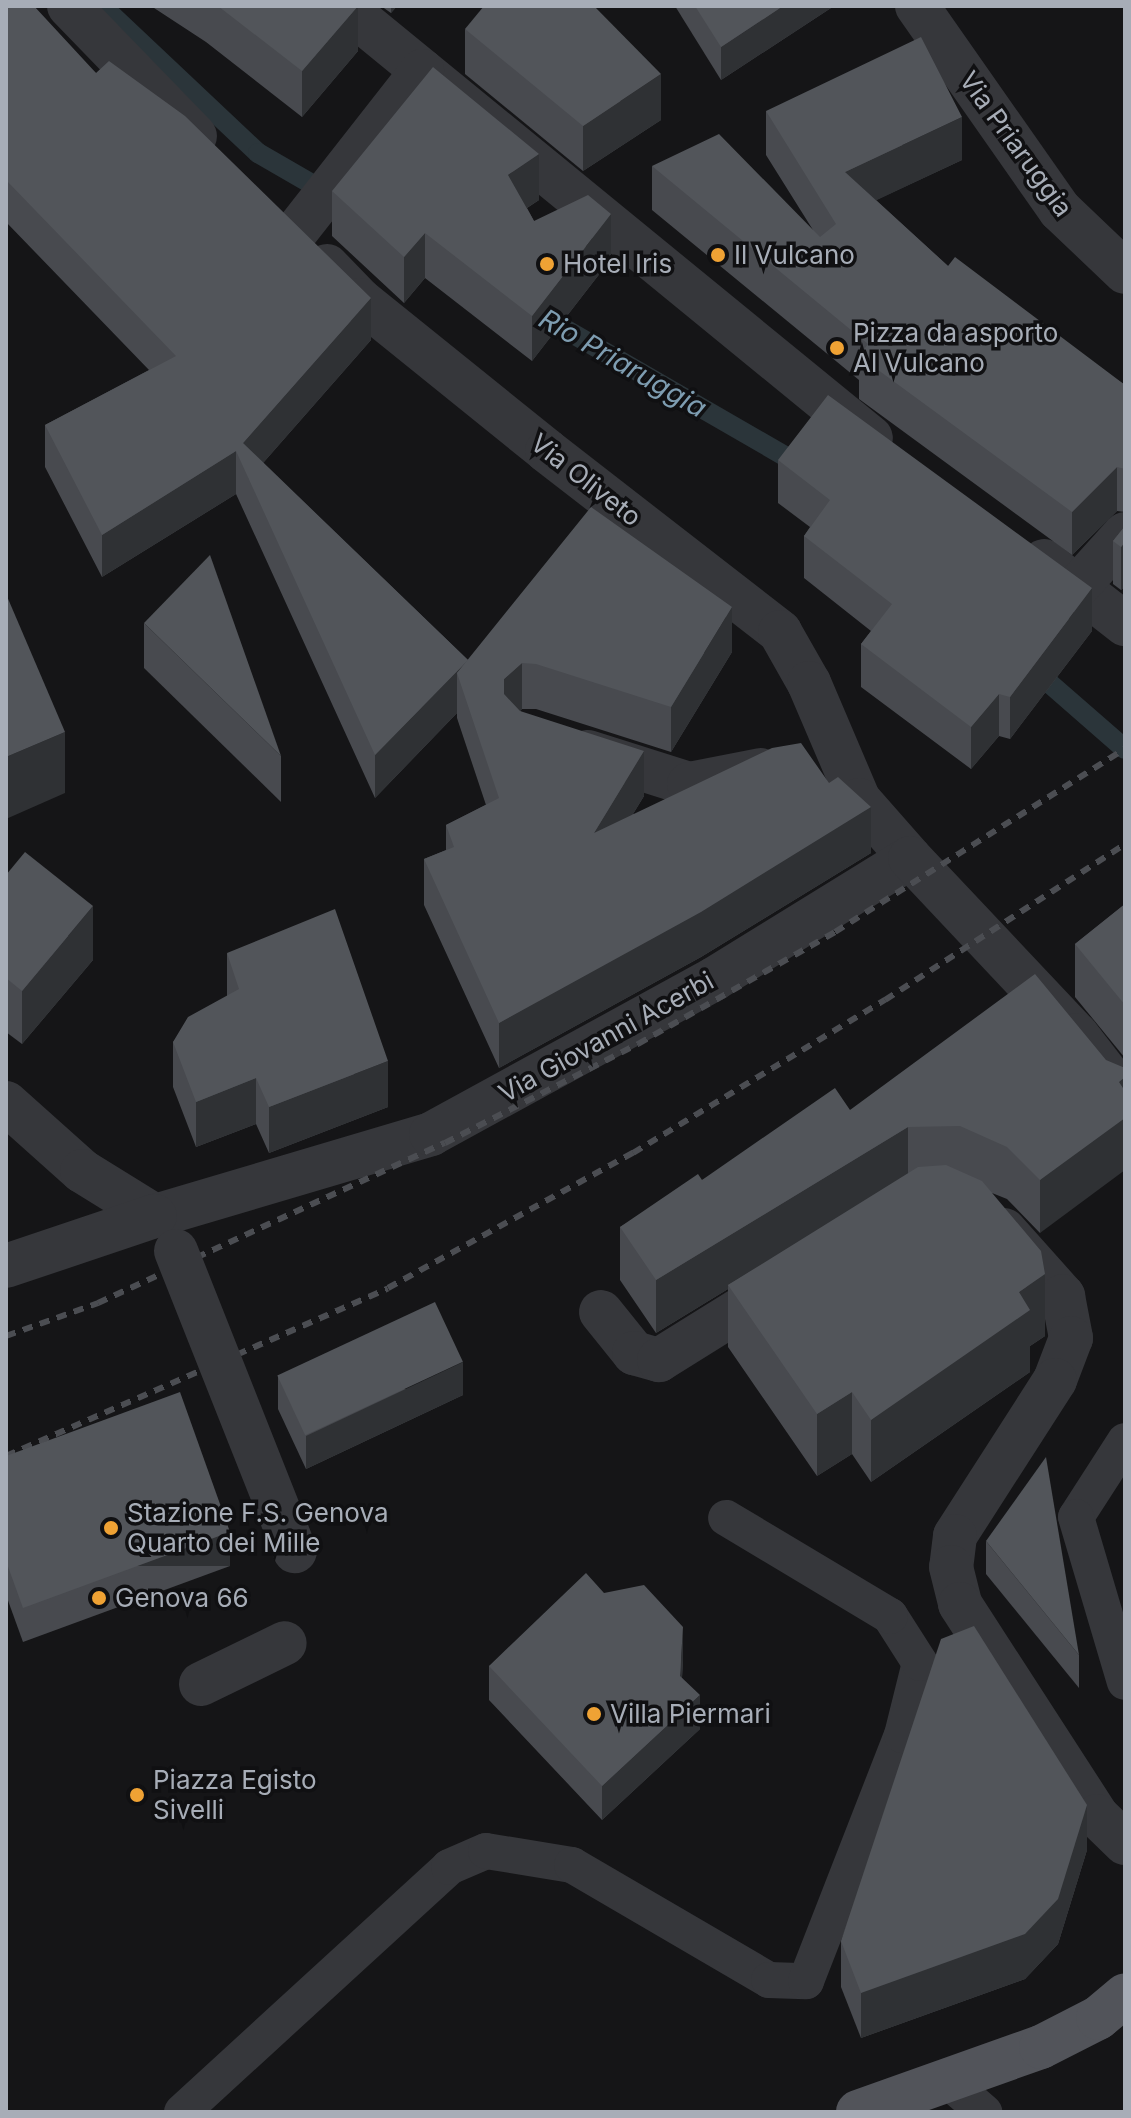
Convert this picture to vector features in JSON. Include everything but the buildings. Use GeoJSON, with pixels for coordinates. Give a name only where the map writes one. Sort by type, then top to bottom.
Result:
{"type":"FeatureCollection","features":[{"type":"Feature","properties":{"kind":"main road"},"geometry":{"type":"LineString","coordinates":[[858,2112],[1041,2047],[1098,2018],[1125,1995]]}},
{"type":"Feature","properties":{"kind":"street"},"geometry":{"type":"LineString","coordinates":[[69,6],[223,164]]}},
{"type":"Feature","properties":{"kind":"street"},"geometry":{"type":"LineString","coordinates":[[343,6],[853,426],[903,461]]}},
{"type":"Feature","properties":{"kind":"street","name":"Via Priaruggia"},"geometry":{"type":"LineString","coordinates":[[917,6],[1060,210],[1125,272]]}},
{"type":"Feature","properties":{"kind":"street","name":"Via Oliveto"},"geometry":{"type":"LineString","coordinates":[[422,71],[355,157],[286,222],[360,300],[780,632],[809,683],[836,756],[859,800],[910,858]]}},
{"type":"Feature","properties":{"kind":"street"},"geometry":{"type":"LineString","coordinates":[[1078,586],[1125,534]]}},
{"type":"Feature","properties":{"kind":"street"},"geometry":{"type":"LineString","coordinates":[[1015,541],[1125,624]]}},
{"type":"Feature","properties":{"kind":"street"},"geometry":{"type":"LineString","coordinates":[[543,737],[689,784],[836,756]]}},
{"type":"Feature","properties":{"kind":"street"},"geometry":{"type":"LineString","coordinates":[[910,858],[1077,1035],[1125,1097]]}},
{"type":"Feature","properties":{"kind":"street","name":"Via Giovanni Acerbi"},"geometry":{"type":"LineString","coordinates":[[6,1266],[166,1233],[431,1134],[714,979],[910,858]]}},
{"type":"Feature","properties":{"kind":"street"},"geometry":{"type":"LineString","coordinates":[[6,1103],[82,1171],[166,1233],[295,1551]]}},
{"type":"Feature","properties":{"kind":"street"},"geometry":{"type":"LineString","coordinates":[[974,1212],[997,1222],[1063,1296],[1071,1338],[1055,1380],[955,1536],[951,1567],[960,1604],[1097,1816],[1125,1843]]}},
{"type":"Feature","properties":{"kind":"street"},"geometry":{"type":"LineString","coordinates":[[601,1312],[634,1353],[659,1360],[818,1262]]}},
{"type":"Feature","properties":{"kind":"street"},"geometry":{"type":"LineString","coordinates":[[201,1684],[285,1643]]}},
{"type":"Feature","properties":{"kind":"lane"},"geometry":{"type":"LineString","coordinates":[[1125,1441],[1076,1517],[1125,1682]]}},
{"type":"Feature","properties":{"kind":"lane"},"geometry":{"type":"LineString","coordinates":[[182,2112],[449,1867],[486,1851],[572,1865],[769,1980],[806,1981],[902,1735],[920,1663],[890,1616],[726,1518]]}},
{"type":"Feature","properties":{"kind":"lane"},"geometry":{"type":"LineString","coordinates":[[948,2081],[984,2112]]}},
{"type":"Feature","properties":{"kind":"waterway","name":"Rio Priaruggia"},"geometry":{"type":"LineString","coordinates":[[102,6],[258,153],[329,194]]}},
{"type":"Feature","properties":{"kind":"waterway","name":"Rio Priaruggia"},"geometry":{"type":"LineString","coordinates":[[537,313],[804,467]]}},
{"type":"Feature","properties":{"kind":"waterway","name":"Rio Priaruggia"},"geometry":{"type":"LineString","coordinates":[[1032,668],[1125,749]]}},
{"type":"Feature","properties":{"kind":"railway"},"geometry":{"type":"LineString","coordinates":[[6,1336],[98,1303],[445,1143],[638,1044],[835,932],[1125,749]]}},
{"type":"Feature","properties":{"kind":"railway"},"geometry":{"type":"LineString","coordinates":[[6,1456],[388,1288],[633,1153],[885,1000],[1125,844]]}},
{"type":"Feature","properties":{"kind":"place","name":"Il Vulcano"},"geometry":{"type":"Point","coordinates":[718,255]}},
{"type":"Feature","properties":{"kind":"place","name":"Hotel Iris"},"geometry":{"type":"Point","coordinates":[547,264]}},
{"type":"Feature","properties":{"kind":"place","name":"Pizza da asporto Al Vulcano"},"geometry":{"type":"Point","coordinates":[837,348]}},
{"type":"Feature","properties":{"kind":"place","name":"Stazione F.S. Genova Quarto dei Mille"},"geometry":{"type":"Point","coordinates":[111,1528]}},
{"type":"Feature","properties":{"kind":"place","name":"Genova 66"},"geometry":{"type":"Point","coordinates":[99,1598]}},
{"type":"Feature","properties":{"kind":"place","name":"Villa Piermari"},"geometry":{"type":"Point","coordinates":[594,1714]}},
{"type":"Feature","properties":{"kind":"place","name":"Piazza Egisto Sivelli"},"geometry":{"type":"Point","coordinates":[137,1795]}}]}
